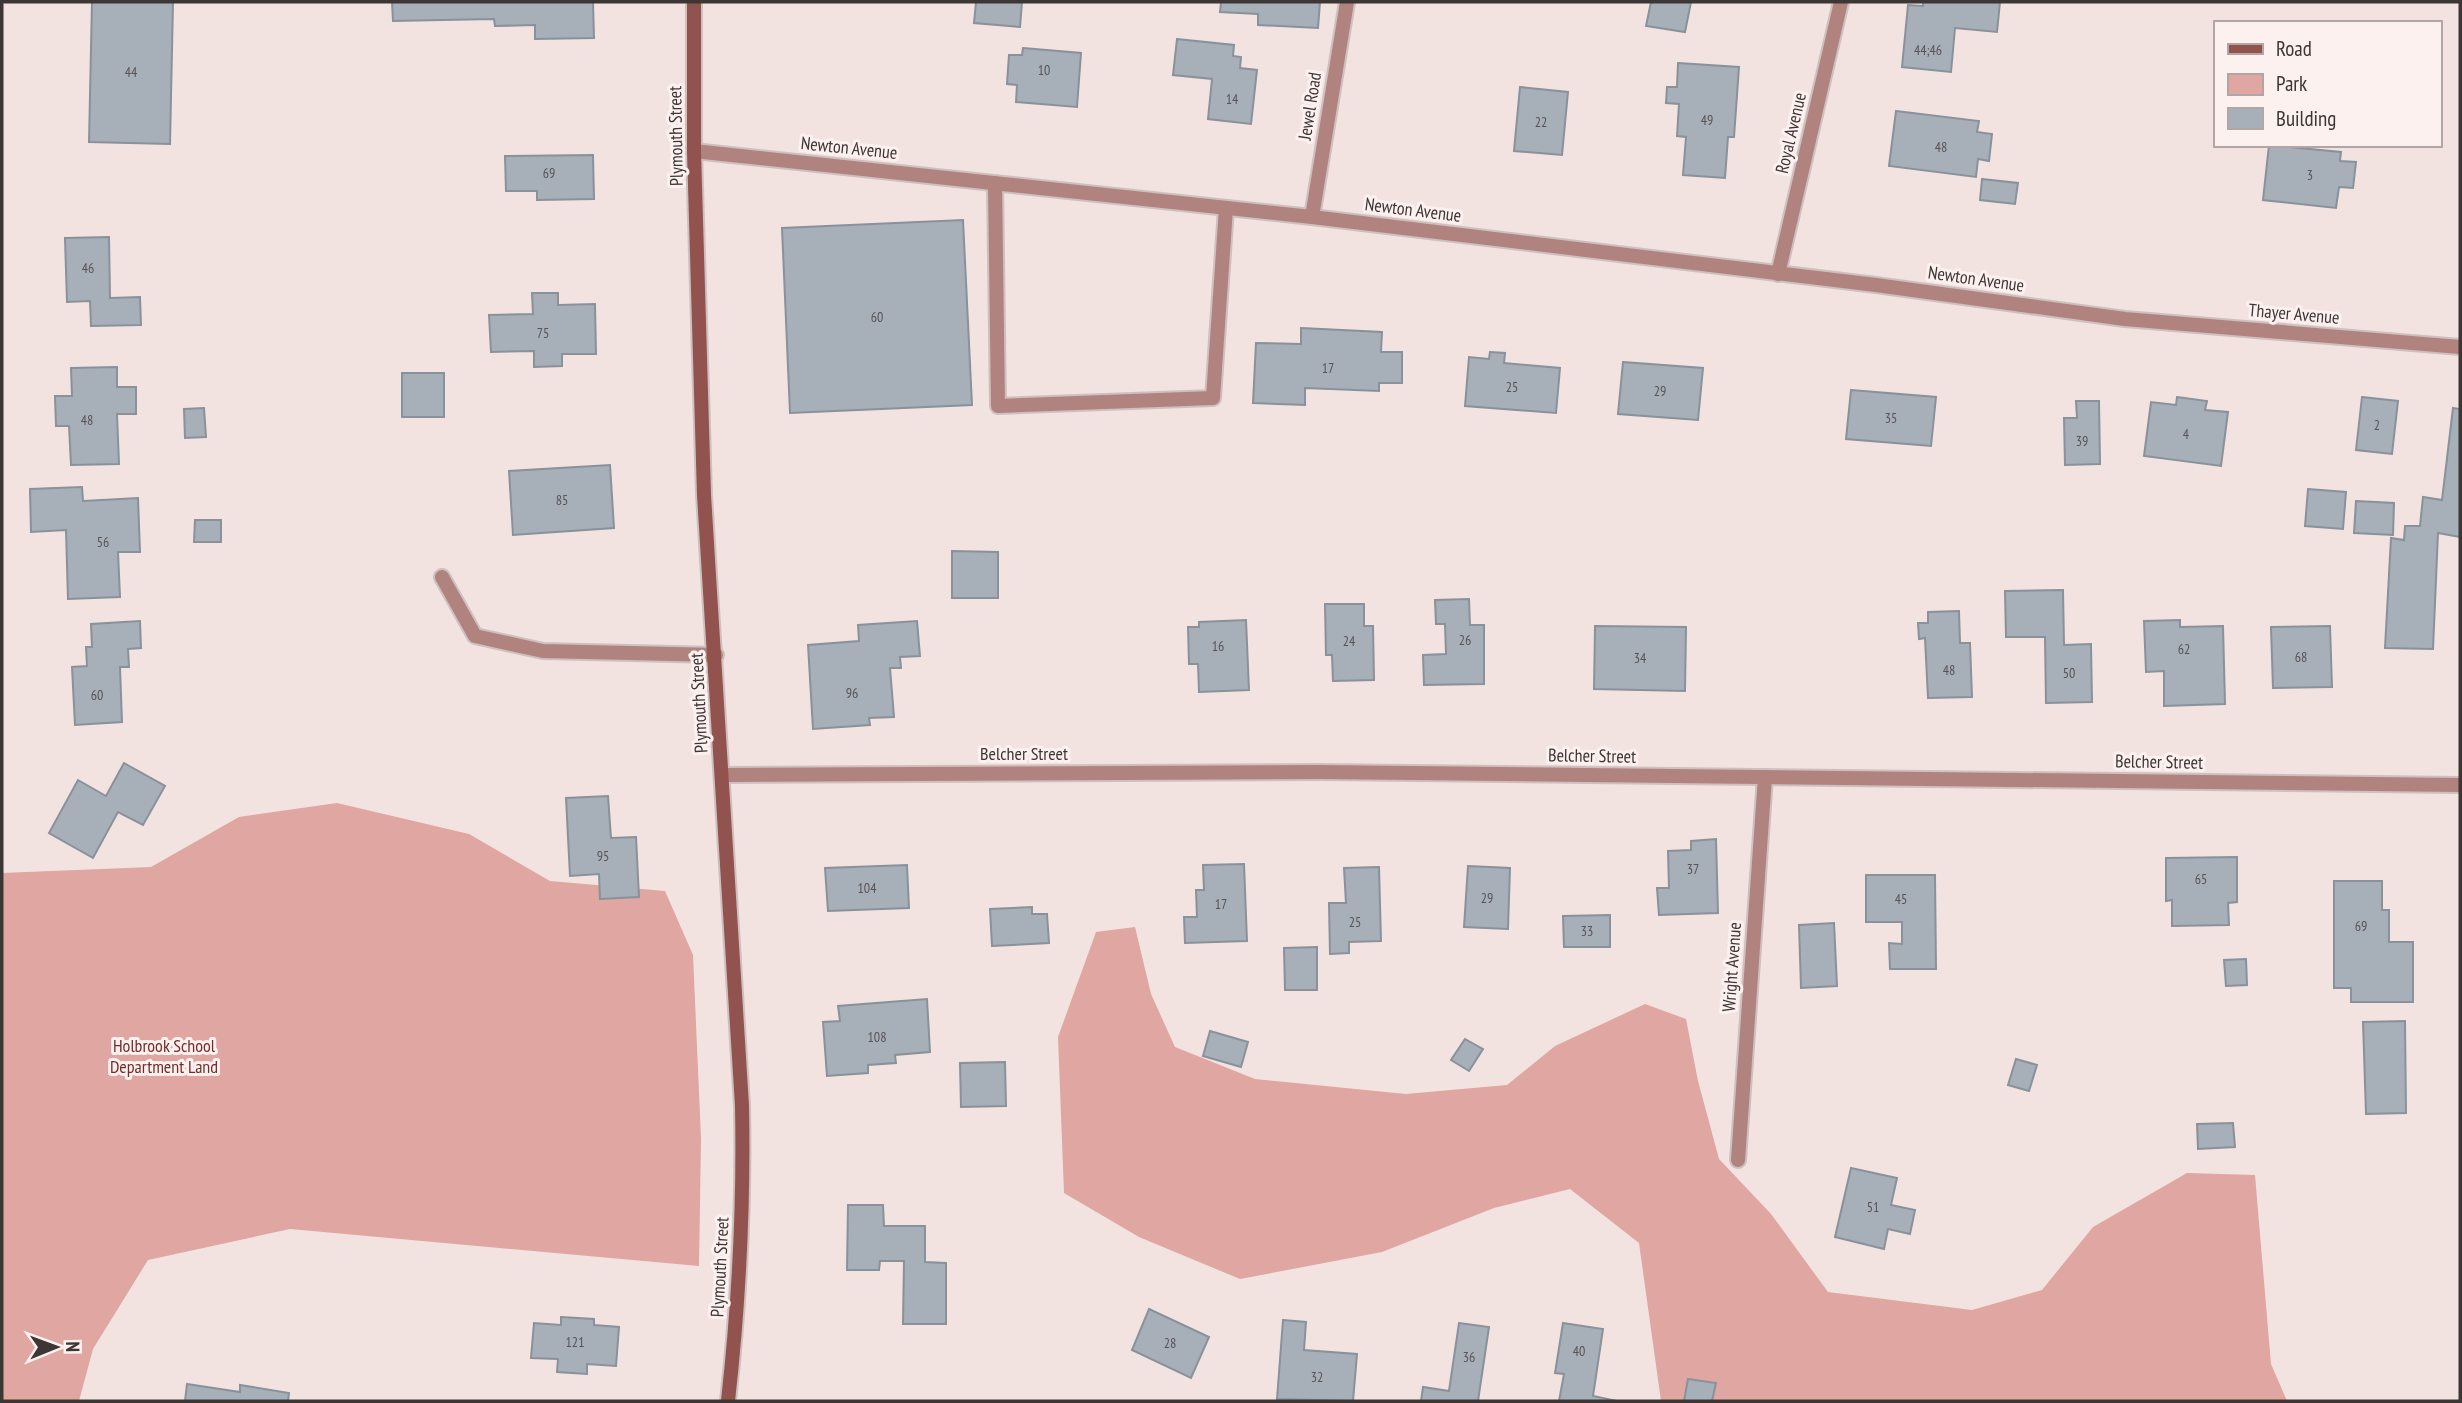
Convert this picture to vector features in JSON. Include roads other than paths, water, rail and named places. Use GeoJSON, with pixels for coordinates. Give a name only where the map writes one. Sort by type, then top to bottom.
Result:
{"type":"FeatureCollection","features":[{"type":"Feature","properties":{"kind":"main road","name":"Plymouth Street"},"geometry":{"type":"LineString","coordinates":[[694,2],[694,151],[704,495],[742,1106],[744,1195],[739,1297],[728,1401]]}},
{"type":"Feature","properties":{"kind":"street","name":"Jewel Road"},"geometry":{"type":"LineString","coordinates":[[1312,217],[1347,2]]}},
{"type":"Feature","properties":{"kind":"street","name":"Royal Avenue"},"geometry":{"type":"LineString","coordinates":[[1778,274],[1841,2]]}},
{"type":"Feature","properties":{"kind":"street","name":"Newton Avenue"},"geometry":{"type":"LineString","coordinates":[[694,151],[1312,217],[2125,319]]}},
{"type":"Feature","properties":{"kind":"street"},"geometry":{"type":"LineString","coordinates":[[995,183],[998,406],[1213,398],[1226,208]]}},
{"type":"Feature","properties":{"kind":"street","name":"Thayer Avenue"},"geometry":{"type":"LineString","coordinates":[[2125,319],[2460,347]]}},
{"type":"Feature","properties":{"kind":"street"},"geometry":{"type":"LineString","coordinates":[[442,577],[475,636],[544,651],[716,655]]}},
{"type":"Feature","properties":{"kind":"street","name":"Belcher Street"},"geometry":{"type":"LineString","coordinates":[[723,775],[1319,772],[2460,785]]}},
{"type":"Feature","properties":{"kind":"street","name":"Wright Avenue"},"geometry":{"type":"LineString","coordinates":[[1738,1160],[1765,777]]}},
{"type":"Feature","properties":{"kind":"park label","name":"Holbrook School Department Land"},"geometry":{"type":"Point","coordinates":[164,1056]}}]}
